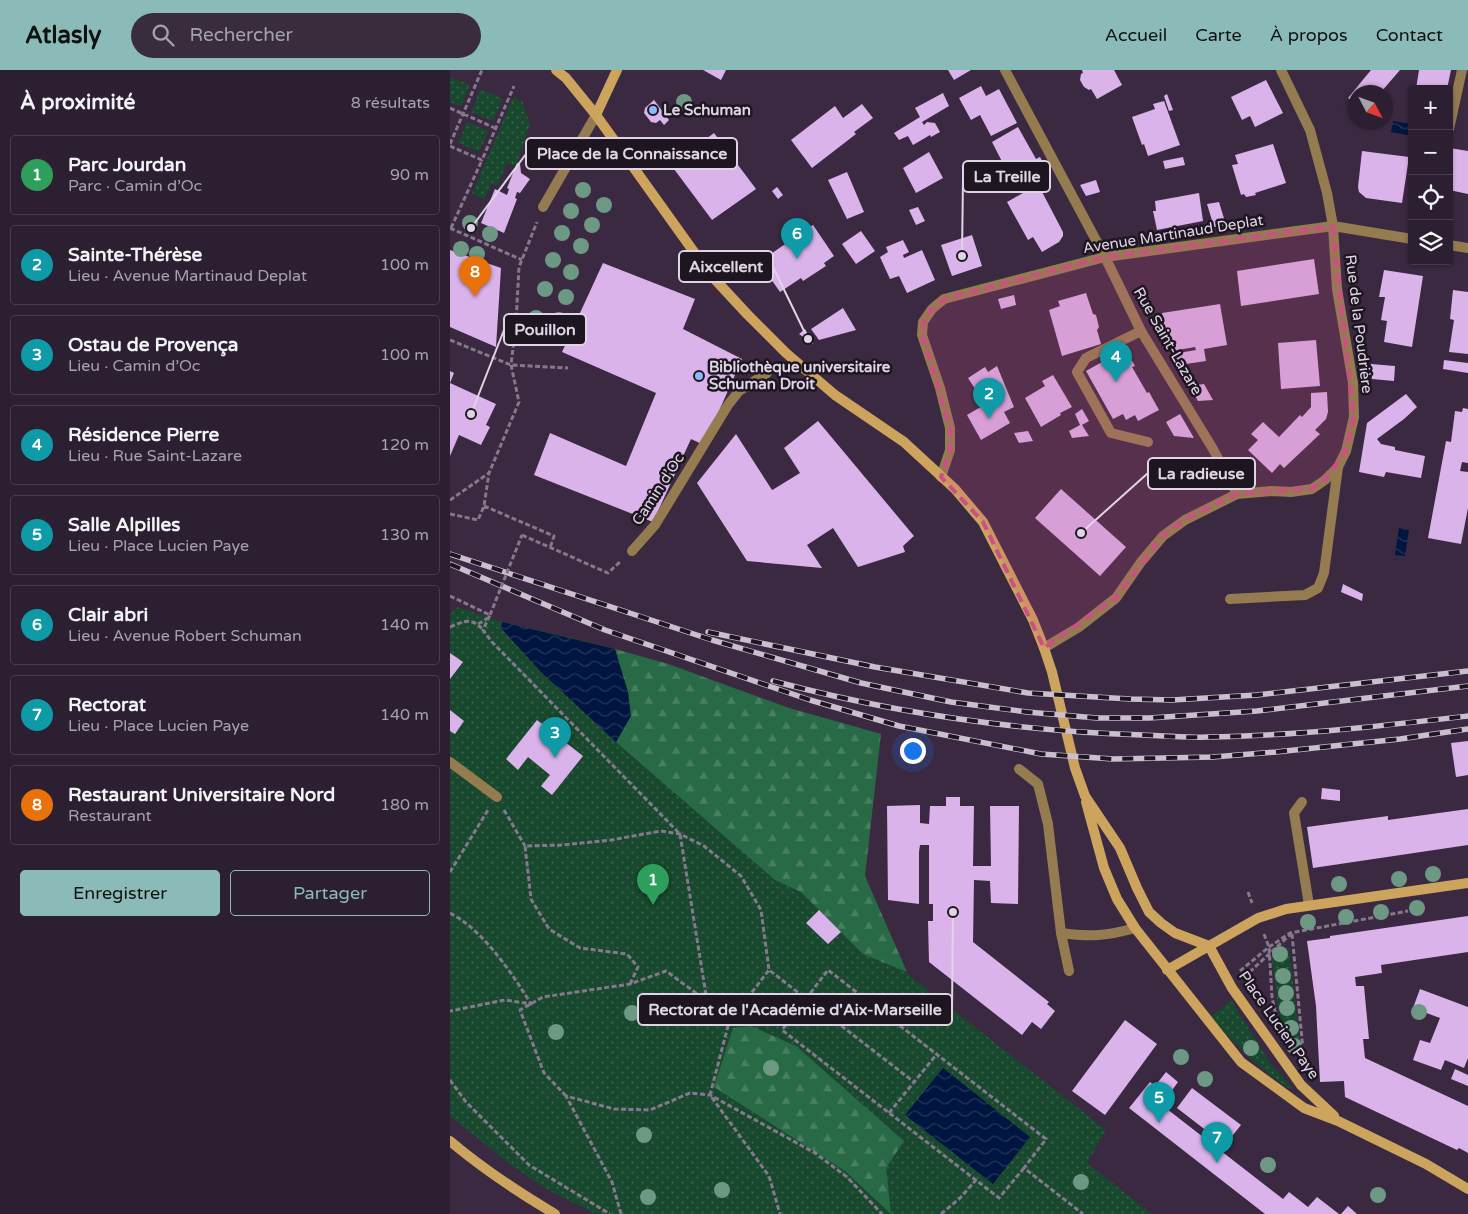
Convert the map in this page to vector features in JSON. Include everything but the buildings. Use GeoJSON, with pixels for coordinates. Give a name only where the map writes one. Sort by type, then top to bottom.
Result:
{"type":"FeatureCollection","features":[{"type":"Feature","properties":{"kind":"street"},"geometry":{"type":"LineString","coordinates":[[556,70],[568,74],[709,273],[747,314],[786,353],[828,389],[904,442],[941,476],[984,522],[1033,620],[1044,648],[1052,672],[1074,768],[1085,796],[1104,868],[1117,898],[1135,928],[1241,1062],[1304,1108],[1338,1121],[1426,1164],[1468,1189]]}},
{"type":"Feature","properties":{"kind":"street"},"geometry":{"type":"LineString","coordinates":[[543,207],[596,115],[617,70]]}},
{"type":"Feature","properties":{"kind":"street","name":"Rue Saint-Lazare"},"geometry":{"type":"LineString","coordinates":[[1005,70],[1105,257],[1141,331],[1213,449],[1237,494]]}},
{"type":"Feature","properties":{"kind":"street","name":"Rue de la Poudrière"},"geometry":{"type":"LineString","coordinates":[[1044,648],[1080,627],[1116,598],[1141,562],[1163,536],[1185,520],[1237,494],[1272,491],[1291,492],[1312,489],[1325,480],[1338,467],[1346,451],[1354,417],[1353,383],[1337,289],[1333,226],[1327,193],[1310,130],[1281,70]]}},
{"type":"Feature","properties":{"kind":"street"},"geometry":{"type":"LineString","coordinates":[[1453,111],[1462,70]]}},
{"type":"Feature","properties":{"kind":"street","name":"Avenue Martinaud Deplat"},"geometry":{"type":"LineString","coordinates":[[941,476],[950,450],[950,428],[940,388],[922,335],[923,322],[932,309],[944,299],[1105,257],[1333,226],[1408,238]]}},
{"type":"Feature","properties":{"kind":"street"},"geometry":{"type":"LineString","coordinates":[[1453,246],[1468,248]]}},
{"type":"Feature","properties":{"kind":"street"},"geometry":{"type":"LineString","coordinates":[[1141,331],[1086,358],[1077,372],[1111,433],[1148,442]]}},
{"type":"Feature","properties":{"kind":"street","name":"Camin d’Oc"},"geometry":{"type":"LineString","coordinates":[[632,552],[656,525],[728,405],[740,391],[766,373]]}},
{"type":"Feature","properties":{"kind":"street"},"geometry":{"type":"LineString","coordinates":[[1230,599],[1305,595],[1318,588],[1324,573],[1338,467]]}},
{"type":"Feature","properties":{"kind":"street"},"geometry":{"type":"LineString","coordinates":[[450,762],[497,797]]}},
{"type":"Feature","properties":{"kind":"street"},"geometry":{"type":"LineString","coordinates":[[1019,769],[1038,784],[1046,816],[1061,933],[1069,972]]}},
{"type":"Feature","properties":{"kind":"street"},"geometry":{"type":"LineString","coordinates":[[1085,796],[1120,848],[1136,888],[1149,912],[1175,933],[1209,946]]}},
{"type":"Feature","properties":{"kind":"street"},"geometry":{"type":"LineString","coordinates":[[1302,802],[1294,814],[1309,905]]}},
{"type":"Feature","properties":{"kind":"street"},"geometry":{"type":"LineString","coordinates":[[1167,970],[1258,918],[1286,908],[1468,883]]}},
{"type":"Feature","properties":{"kind":"street"},"geometry":{"type":"LineString","coordinates":[[1061,933],[1086,937],[1113,934],[1135,928]]}},
{"type":"Feature","properties":{"kind":"street","name":"Place Lucien Paye"},"geometry":{"type":"LineString","coordinates":[[1209,946],[1232,988],[1301,1085],[1338,1121]]}},
{"type":"Feature","properties":{"kind":"street"},"geometry":{"type":"LineString","coordinates":[[450,1141],[518,1192],[555,1214]]}},
{"type":"Feature","properties":{"kind":"path"},"geometry":{"type":"LineString","coordinates":[[482,70],[450,145],[482,160]]}},
{"type":"Feature","properties":{"kind":"path"},"geometry":{"type":"LineString","coordinates":[[514,86],[450,228],[522,260]]}},
{"type":"Feature","properties":{"kind":"path"},"geometry":{"type":"LineString","coordinates":[[450,108],[495,128]]}},
{"type":"Feature","properties":{"kind":"path"},"geometry":{"type":"LineString","coordinates":[[450,514],[478,520],[484,506],[489,473],[519,402],[511,365],[516,324],[519,267],[543,207]]}},
{"type":"Feature","properties":{"kind":"path"},"geometry":{"type":"LineString","coordinates":[[450,340],[511,365],[568,368]]}},
{"type":"Feature","properties":{"kind":"path"},"geometry":{"type":"LineString","coordinates":[[450,500],[489,473]]}},
{"type":"Feature","properties":{"kind":"path"},"geometry":{"type":"LineString","coordinates":[[484,506],[554,536],[550,548]]}},
{"type":"Feature","properties":{"kind":"path"},"geometry":{"type":"LineString","coordinates":[[483,630],[522,535],[608,573],[632,552]]}},
{"type":"Feature","properties":{"kind":"path"},"geometry":{"type":"LineString","coordinates":[[450,596],[490,616]]}},
{"type":"Feature","properties":{"kind":"path"},"geometry":{"type":"LineString","coordinates":[[478,624],[490,616]]}},
{"type":"Feature","properties":{"kind":"path"},"geometry":{"type":"LineString","coordinates":[[450,627],[465,620],[478,624],[492,642],[680,834],[704,846],[741,876],[761,910],[769,970],[914,1082]]}},
{"type":"Feature","properties":{"kind":"path"},"geometry":{"type":"LineString","coordinates":[[450,872],[497,797],[525,846],[531,899],[549,929],[580,948],[627,954],[638,967],[630,984]]}},
{"type":"Feature","properties":{"kind":"path"},"geometry":{"type":"LineString","coordinates":[[525,846],[563,845],[661,832],[680,834]]}},
{"type":"Feature","properties":{"kind":"path"},"geometry":{"type":"LineString","coordinates":[[680,834],[707,1001]]}},
{"type":"Feature","properties":{"kind":"path"},"geometry":{"type":"LineString","coordinates":[[1248,892],[1269,947],[1272,996],[1278,1028]]}},
{"type":"Feature","properties":{"kind":"path"},"geometry":{"type":"LineString","coordinates":[[1243,970],[1269,947],[1290,932],[1412,910]]}},
{"type":"Feature","properties":{"kind":"path"},"geometry":{"type":"LineString","coordinates":[[450,913],[461,918],[488,944],[531,1004]]}},
{"type":"Feature","properties":{"kind":"path"},"geometry":{"type":"LineString","coordinates":[[1232,988],[1292,934],[1305,1063]]}},
{"type":"Feature","properties":{"kind":"path"},"geometry":{"type":"LineString","coordinates":[[710,1095],[729,1022],[769,970]]}},
{"type":"Feature","properties":{"kind":"path"},"geometry":{"type":"LineString","coordinates":[[828,970],[936,1054],[1046,1139],[999,1198],[782,1030],[828,970]]}},
{"type":"Feature","properties":{"kind":"path"},"geometry":{"type":"LineString","coordinates":[[621,1214],[612,1182],[566,1096],[544,1073],[520,1010],[543,997],[630,984],[666,971],[707,1001],[729,1022]]}},
{"type":"Feature","properties":{"kind":"path"},"geometry":{"type":"LineString","coordinates":[[450,1011],[504,1000],[531,1004]]}},
{"type":"Feature","properties":{"kind":"path"},"geometry":{"type":"LineString","coordinates":[[889,1113],[936,1054]]}},
{"type":"Feature","properties":{"kind":"path"},"geometry":{"type":"LineString","coordinates":[[450,1080],[466,1102],[529,1165],[610,1214]]}},
{"type":"Feature","properties":{"kind":"path"},"geometry":{"type":"LineString","coordinates":[[566,1096],[614,1109],[650,1110],[690,1092],[710,1095],[815,1153],[847,1177],[882,1214]]}},
{"type":"Feature","properties":{"kind":"path"},"geometry":{"type":"LineString","coordinates":[[710,1095],[769,1176],[780,1214]]}},
{"type":"Feature","properties":{"kind":"path"},"geometry":{"type":"LineString","coordinates":[[1024,1168],[1084,1214]]}},
{"type":"Feature","properties":{"kind":"path"},"geometry":{"type":"LineString","coordinates":[[941,1214],[960,1198],[976,1180]]}},
{"type":"Feature","properties":{"kind":"highlighted area"},"geometry":{"type":"Polygon","coordinates":[[[1333,226],[1354,417],[1346,451],[1325,480],[1312,489],[1237,494],[1185,520],[1163,536],[1116,598],[1044,648],[983,522],[941,477],[950,450],[950,428],[922,335],[923,322],[932,309],[944,299],[1105,257],[1333,226]]]}},
{"type":"Feature","properties":{"kind":"green space"},"geometry":{"type":"Polygon","coordinates":[[[450,77],[470,85],[461,106],[450,102],[450,77]]]}},
{"type":"Feature","properties":{"kind":"green space"},"geometry":{"type":"Polygon","coordinates":[[[480,89],[503,99],[493,121],[471,112],[480,89]]]}},
{"type":"Feature","properties":{"kind":"green space"},"geometry":{"type":"Polygon","coordinates":[[[513,97],[523,102],[530,125],[516,166],[507,163],[498,185],[492,183],[484,199],[472,194],[513,97]]]}},
{"type":"Feature","properties":{"kind":"green space"},"geometry":{"type":"Polygon","coordinates":[[[467,122],[489,131],[479,152],[458,143],[467,122]]]}},
{"type":"Feature","properties":{"kind":"green space"},"geometry":{"type":"Polygon","coordinates":[[[458,607],[502,622],[577,639],[668,664],[789,708],[881,734],[852,930],[1106,1130],[1087,1163],[1152,1214],[596,1214],[546,1189],[508,1163],[450,1116],[450,614],[458,607]]]}},
{"type":"Feature","properties":{"kind":"green space"},"geometry":{"type":"Polygon","coordinates":[[[615,649],[668,664],[789,708],[881,734],[865,876],[907,972],[863,954],[801,892],[775,880],[616,742],[631,715],[615,649]]]}},
{"type":"Feature","properties":{"kind":"green space"},"geometry":{"type":"Polygon","coordinates":[[[1289,948],[1301,1053],[1293,1051],[1286,1041],[1278,1007],[1272,958],[1289,948]]]}},
{"type":"Feature","properties":{"kind":"green space"},"geometry":{"type":"Polygon","coordinates":[[[1231,1000],[1270,1063],[1292,1087],[1290,1089],[1258,1065],[1210,1017],[1231,1000]]]}},
{"type":"Feature","properties":{"kind":"green space"},"geometry":{"type":"Polygon","coordinates":[[[751,1026],[796,1046],[904,1141],[886,1168],[891,1214],[845,1171],[714,1087],[733,1028],[751,1026]]]}},
{"type":"Feature","properties":{"kind":"water"},"geometry":{"type":"Polygon","coordinates":[[[1393,121],[1408,123],[1408,135],[1391,132],[1393,130],[1393,121]]]}},
{"type":"Feature","properties":{"kind":"water"},"geometry":{"type":"Polygon","coordinates":[[[1399,528],[1409,530],[1405,556],[1395,555],[1399,528]]]}},
{"type":"Feature","properties":{"kind":"water"},"geometry":{"type":"Polygon","coordinates":[[[502,622],[615,649],[628,692],[631,716],[616,742],[541,672],[501,628],[502,622]]]}},
{"type":"Feature","properties":{"kind":"water"},"geometry":{"type":"Polygon","coordinates":[[[943,1068],[1030,1137],[993,1184],[905,1115],[943,1068]]]}},
{"type":"Feature","properties":{"kind":"railway"},"geometry":{"type":"LineString","coordinates":[[450,554],[712,640],[861,683],[951,702],[1027,712],[1097,718],[1149,718],[1257,711],[1468,686]]}},
{"type":"Feature","properties":{"kind":"railway"},"geometry":{"type":"LineString","coordinates":[[450,564],[605,630],[810,700],[899,726],[1041,754],[1113,759],[1213,757],[1400,739],[1468,729]]}},
{"type":"Feature","properties":{"kind":"railway"},"geometry":{"type":"LineString","coordinates":[[708,632],[875,667],[1028,693],[1130,699],[1172,700],[1257,695],[1468,671]]}},
{"type":"Feature","properties":{"kind":"railway"},"geometry":{"type":"LineString","coordinates":[[773,681],[910,711],[1003,725],[1096,733],[1183,737],[1273,735],[1468,716]]}},
{"type":"Feature","properties":{"kind":"place","name":"Le Schuman"},"geometry":{"type":"Point","coordinates":[653,110]}},
{"type":"Feature","properties":{"kind":"place","name":"Place de la Connaissance"},"geometry":{"type":"Point","coordinates":[471,228]}},
{"type":"Feature","properties":{"kind":"place","name":"La Treille"},"geometry":{"type":"Point","coordinates":[962,256]}},
{"type":"Feature","properties":{"kind":"place","name":"Clair abri"},"geometry":{"type":"Point","coordinates":[797,259]}},
{"type":"Feature","properties":{"kind":"place","name":"Restaurant Universitaire Nord"},"geometry":{"type":"Point","coordinates":[475,297]}},
{"type":"Feature","properties":{"kind":"place","name":"Aixcellent"},"geometry":{"type":"Point","coordinates":[808,339]}},
{"type":"Feature","properties":{"kind":"place","name":"Bibliothèque universitaire Schuman Droit"},"geometry":{"type":"Point","coordinates":[699,376]}},
{"type":"Feature","properties":{"kind":"place","name":"Résidence Pierre"},"geometry":{"type":"Point","coordinates":[1116,382]}},
{"type":"Feature","properties":{"kind":"place","name":"Pouillon"},"geometry":{"type":"Point","coordinates":[471,414]}},
{"type":"Feature","properties":{"kind":"place","name":"Sainte-Thérèse"},"geometry":{"type":"Point","coordinates":[989,419]}},
{"type":"Feature","properties":{"kind":"place","name":"La radieuse"},"geometry":{"type":"Point","coordinates":[1081,533]}},
{"type":"Feature","properties":{"kind":"place","name":"Ostau de Provença"},"geometry":{"type":"Point","coordinates":[555,758]}},
{"type":"Feature","properties":{"kind":"place","name":"Parc Jourdan"},"geometry":{"type":"Point","coordinates":[653,905]}},
{"type":"Feature","properties":{"kind":"place","name":"Rectorat de l'Académie d'Aix-Marseille"},"geometry":{"type":"Point","coordinates":[953,912]}},
{"type":"Feature","properties":{"kind":"place","name":"Salle Alpilles"},"geometry":{"type":"Point","coordinates":[1159,1123]}},
{"type":"Feature","properties":{"kind":"place","name":"Rectorat"},"geometry":{"type":"Point","coordinates":[1217,1163]}}]}
